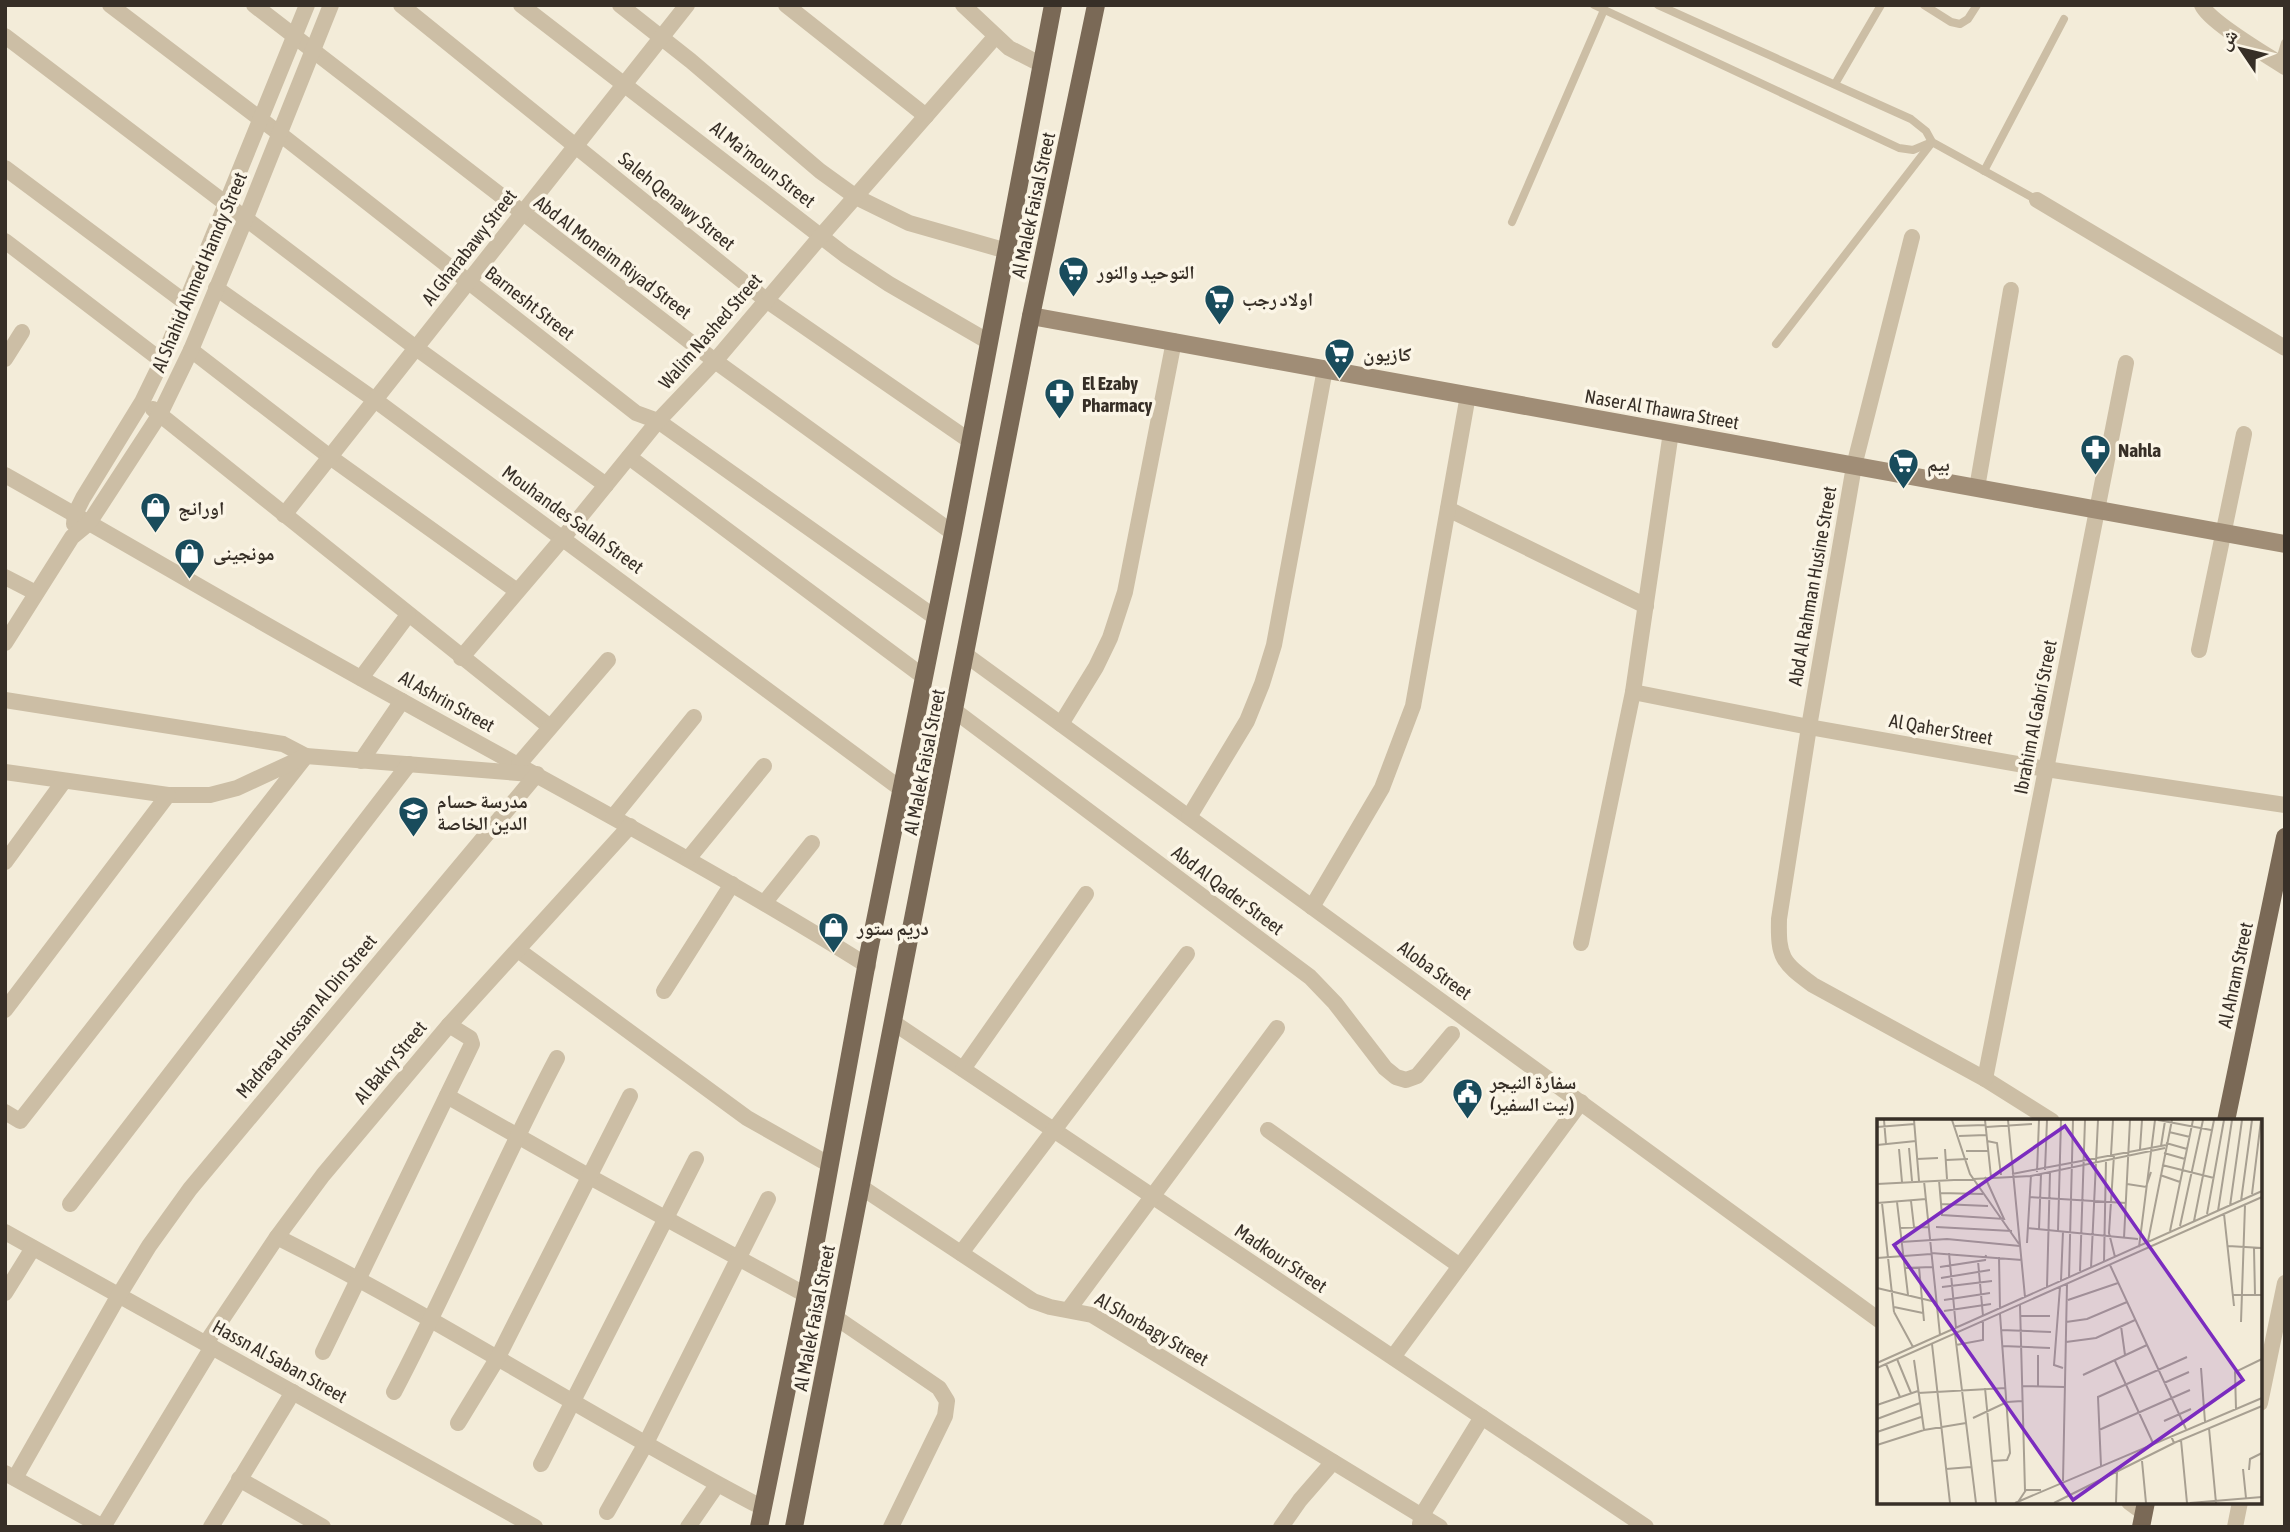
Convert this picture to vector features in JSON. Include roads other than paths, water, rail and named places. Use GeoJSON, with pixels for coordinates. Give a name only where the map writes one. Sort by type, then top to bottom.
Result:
{"type":"FeatureCollection","features":[{"type":"Feature","properties":{"kind":"main road","name":"Al Malek Faisal Street"},"geometry":{"type":"LineString","coordinates":[[759,1527],[1054,5]]}},
{"type":"Feature","properties":{"kind":"main road","name":"Al Malek Faisal Street"},"geometry":{"type":"LineString","coordinates":[[794,1527],[1031,316],[1096,5]]}},
{"type":"Feature","properties":{"kind":"main road","name":"Al Ahram Street"},"geometry":{"type":"LineString","coordinates":[[2226,1119],[2285,837]]}},
{"type":"Feature","properties":{"kind":"street","name":"Barnesht Street"},"geometry":{"type":"LineString","coordinates":[[110,5],[280,134],[636,413],[658,421],[936,618]]}},
{"type":"Feature","properties":{"kind":"street","name":"Abd Al Moneim Riyad Street"},"geometry":{"type":"LineString","coordinates":[[254,5],[715,362],[953,533]]}},
{"type":"Feature","properties":{"kind":"street","name":"Al Shahid Ahmed Hamdy Street"},"geometry":{"type":"LineString","coordinates":[[72,537],[75,514],[142,402],[162,361],[307,5]]}},
{"type":"Feature","properties":{"kind":"street","name":"Al Shahid Ahmed Hamdy Street"},"geometry":{"type":"LineString","coordinates":[[5,643],[72,537],[89,523],[160,414],[191,350],[331,5]]}},
{"type":"Feature","properties":{"kind":"street","name":"Saleh Qenawy Street"},"geometry":{"type":"LineString","coordinates":[[401,5],[766,300],[970,441]]}},
{"type":"Feature","properties":{"kind":"street","name":"Al Ma'moun Street"},"geometry":{"type":"LineString","coordinates":[[521,5],[863,268],[989,342]]}},
{"type":"Feature","properties":{"kind":"street"},"geometry":{"type":"LineString","coordinates":[[620,5],[820,171],[856,197],[909,223],[1007,251]]}},
{"type":"Feature","properties":{"kind":"street","name":"Al Gharabawy Street"},"geometry":{"type":"LineString","coordinates":[[284,515],[687,5]]}},
{"type":"Feature","properties":{"kind":"street"},"geometry":{"type":"LineString","coordinates":[[786,5],[926,116]]}},
{"type":"Feature","properties":{"kind":"street"},"geometry":{"type":"LineString","coordinates":[[963,5],[995,37],[1042,65]]}},
{"type":"Feature","properties":{"kind":"street"},"geometry":{"type":"LineString","coordinates":[[2202,5],[2205,12],[2218,22],[2282,65]]}},
{"type":"Feature","properties":{"kind":"street"},"geometry":{"type":"LineString","coordinates":[[5,36],[416,348],[606,485]]}},
{"type":"Feature","properties":{"kind":"street","name":"Walim Nashed Street"},"geometry":{"type":"LineString","coordinates":[[461,658],[658,421],[715,362],[995,37]]}},
{"type":"Feature","properties":{"kind":"street"},"geometry":{"type":"LineString","coordinates":[[5,168],[186,303]]}},
{"type":"Feature","properties":{"kind":"street"},"geometry":{"type":"LineString","coordinates":[[2038,201],[2285,348]]}},
{"type":"Feature","properties":{"kind":"street","name":"Abd Al Rahman Husine Street"},"geometry":{"type":"LineString","coordinates":[[1912,237],[1854,466],[1809,727],[1778,947],[1791,969],[1813,985],[1985,1079]]}},
{"type":"Feature","properties":{"kind":"street"},"geometry":{"type":"LineString","coordinates":[[5,241],[162,361]]}},
{"type":"Feature","properties":{"kind":"street","name":"Mouhandes Salah Street"},"geometry":{"type":"LineString","coordinates":[[216,288],[375,400],[901,789]]}},
{"type":"Feature","properties":{"kind":"street"},"geometry":{"type":"LineString","coordinates":[[1977,488],[2011,290]]}},
{"type":"Feature","properties":{"kind":"street","name":"Naser Al Thawra Street"},"geometry":{"type":"LineString","coordinates":[[1031,316],[2285,544]]}},
{"type":"Feature","properties":{"kind":"street"},"geometry":{"type":"LineString","coordinates":[[5,359],[22,332]]}},
{"type":"Feature","properties":{"kind":"street"},"geometry":{"type":"LineString","coordinates":[[1061,724],[1105,648],[1125,592],[1174,341]]}},
{"type":"Feature","properties":{"kind":"street"},"geometry":{"type":"LineString","coordinates":[[191,350],[330,457],[517,591]]}},
{"type":"Feature","properties":{"kind":"street","name":"Ibrahim Al Gabri Street"},"geometry":{"type":"LineString","coordinates":[[1985,1079],[2126,363]]}},
{"type":"Feature","properties":{"kind":"street"},"geometry":{"type":"LineString","coordinates":[[1189,817],[1247,721],[1274,645],[1325,369]]}},
{"type":"Feature","properties":{"kind":"street"},"geometry":{"type":"LineString","coordinates":[[1312,907],[1382,788],[1413,706],[1468,395]]}},
{"type":"Feature","properties":{"kind":"street"},"geometry":{"type":"LineString","coordinates":[[142,402],[550,727]]}},
{"type":"Feature","properties":{"kind":"street"},"geometry":{"type":"LineString","coordinates":[[1581,943],[1633,692],[1671,432]]}},
{"type":"Feature","properties":{"kind":"street"},"geometry":{"type":"LineString","coordinates":[[2199,650],[2244,433]]}},
{"type":"Feature","properties":{"kind":"street"},"geometry":{"type":"LineString","coordinates":[[629,457],[924,677]]}},
{"type":"Feature","properties":{"kind":"street","name":"Al Ashrin Street"},"geometry":{"type":"LineString","coordinates":[[5,475],[361,678],[765,902],[867,966]]}},
{"type":"Feature","properties":{"kind":"street"},"geometry":{"type":"LineString","coordinates":[[1448,509],[1646,606]]}},
{"type":"Feature","properties":{"kind":"street"},"geometry":{"type":"LineString","coordinates":[[5,577],[36,593]]}},
{"type":"Feature","properties":{"kind":"street"},"geometry":{"type":"LineString","coordinates":[[361,678],[408,615]]}},
{"type":"Feature","properties":{"kind":"street","name":"Aloba Street"},"geometry":{"type":"LineString","coordinates":[[966,655],[1877,1319]]}},
{"type":"Feature","properties":{"kind":"street"},"geometry":{"type":"LineString","coordinates":[[519,764],[608,660]]}},
{"type":"Feature","properties":{"kind":"street","name":"Al Qaher Street"},"geometry":{"type":"LineString","coordinates":[[1633,692],[1809,727],[2046,769],[2285,805]]}},
{"type":"Feature","properties":{"kind":"street"},"geometry":{"type":"LineString","coordinates":[[5,700],[283,744],[306,756],[537,774]]}},
{"type":"Feature","properties":{"kind":"street"},"geometry":{"type":"LineString","coordinates":[[361,761],[402,701]]}},
{"type":"Feature","properties":{"kind":"street","name":"Abd Al Qader Street"},"geometry":{"type":"LineString","coordinates":[[955,711],[1310,977],[1335,1003],[1385,1068],[1396,1077],[1406,1080],[1417,1076],[1452,1034]]}},
{"type":"Feature","properties":{"kind":"street"},"geometry":{"type":"LineString","coordinates":[[613,817],[694,717]]}},
{"type":"Feature","properties":{"kind":"street"},"geometry":{"type":"LineString","coordinates":[[5,772],[168,795],[210,795],[237,788],[306,756]]}},
{"type":"Feature","properties":{"kind":"street"},"geometry":{"type":"LineString","coordinates":[[5,1112],[20,1121],[306,756]]}},
{"type":"Feature","properties":{"kind":"street"},"geometry":{"type":"LineString","coordinates":[[70,1204],[408,764]]}},
{"type":"Feature","properties":{"kind":"street"},"geometry":{"type":"LineString","coordinates":[[688,859],[764,766]]}},
{"type":"Feature","properties":{"kind":"street","name":"Madrasa Hossam Al Din Street"},"geometry":{"type":"LineString","coordinates":[[10,1476],[149,1246],[227,1143],[537,774]]}},
{"type":"Feature","properties":{"kind":"street"},"geometry":{"type":"LineString","coordinates":[[5,862],[64,781]]}},
{"type":"Feature","properties":{"kind":"street"},"geometry":{"type":"LineString","coordinates":[[5,1010],[168,795]]}},
{"type":"Feature","properties":{"kind":"street","name":"Al Bakry Street"},"geometry":{"type":"LineString","coordinates":[[103,1527],[209,1345],[276,1237],[323,1175],[449,1026],[630,826]]}},
{"type":"Feature","properties":{"kind":"street"},"geometry":{"type":"LineString","coordinates":[[765,902],[812,844]]}},
{"type":"Feature","properties":{"kind":"street"},"geometry":{"type":"LineString","coordinates":[[664,991],[732,884]]}},
{"type":"Feature","properties":{"kind":"street"},"geometry":{"type":"LineString","coordinates":[[963,1069],[1086,894]]}},
{"type":"Feature","properties":{"kind":"street"},"geometry":{"type":"LineString","coordinates":[[518,950],[747,1118],[830,1165]]}},
{"type":"Feature","properties":{"kind":"street"},"geometry":{"type":"LineString","coordinates":[[961,1253],[1187,954]]}},
{"type":"Feature","properties":{"kind":"street","name":"Madkour Street"},"geometry":{"type":"LineString","coordinates":[[894,1023],[1646,1527]]}},
{"type":"Feature","properties":{"kind":"street"},"geometry":{"type":"LineString","coordinates":[[323,1352],[472,1044],[470,1038],[449,1026]]}},
{"type":"Feature","properties":{"kind":"street"},"geometry":{"type":"LineString","coordinates":[[1069,1309],[1277,1028]]}},
{"type":"Feature","properties":{"kind":"street"},"geometry":{"type":"LineString","coordinates":[[394,1392],[432,1320],[516,1135],[557,1058]]}},
{"type":"Feature","properties":{"kind":"street"},"geometry":{"type":"LineString","coordinates":[[1985,1079],[2049,1119]]}},
{"type":"Feature","properties":{"kind":"street"},"geometry":{"type":"LineString","coordinates":[[447,1096],[806,1295]]}},
{"type":"Feature","properties":{"kind":"street"},"geometry":{"type":"LineString","coordinates":[[458,1423],[497,1359],[630,1096]]}},
{"type":"Feature","properties":{"kind":"street"},"geometry":{"type":"LineString","coordinates":[[1393,1357],[1581,1102]]}},
{"type":"Feature","properties":{"kind":"street"},"geometry":{"type":"LineString","coordinates":[[1268,1130],[1460,1266]]}},
{"type":"Feature","properties":{"kind":"street"},"geometry":{"type":"LineString","coordinates":[[541,1464],[696,1159]]}},
{"type":"Feature","properties":{"kind":"street","name":"Al Shorbagy Street"},"geometry":{"type":"LineString","coordinates":[[861,1187],[1033,1301],[1091,1315],[1333,1462],[1421,1521],[1440,1527]]}},
{"type":"Feature","properties":{"kind":"street"},"geometry":{"type":"LineString","coordinates":[[607,1512],[645,1445],[768,1199]]}},
{"type":"Feature","properties":{"kind":"street","name":"Hassn Al Saban Street"},"geometry":{"type":"LineString","coordinates":[[5,1232],[524,1524]]}},
{"type":"Feature","properties":{"kind":"street"},"geometry":{"type":"LineString","coordinates":[[276,1237],[359,1278],[645,1445],[763,1508]]}},
{"type":"Feature","properties":{"kind":"street"},"geometry":{"type":"LineString","coordinates":[[5,1293],[33,1248]]}},
{"type":"Feature","properties":{"kind":"street"},"geometry":{"type":"LineString","coordinates":[[2262,1393],[2285,1283]]}},
{"type":"Feature","properties":{"kind":"street"},"geometry":{"type":"LineString","coordinates":[[835,1317],[939,1388],[947,1401],[945,1416],[891,1527]]}},
{"type":"Feature","properties":{"kind":"street"},"geometry":{"type":"LineString","coordinates":[[211,1527],[293,1392]]}},
{"type":"Feature","properties":{"kind":"street"},"geometry":{"type":"LineString","coordinates":[[1421,1521],[1482,1417]]}},
{"type":"Feature","properties":{"kind":"street"},"geometry":{"type":"LineString","coordinates":[[1281,1527],[1333,1462]]}},
{"type":"Feature","properties":{"kind":"street"},"geometry":{"type":"LineString","coordinates":[[10,1476],[103,1527]]}},
{"type":"Feature","properties":{"kind":"street"},"geometry":{"type":"LineString","coordinates":[[239,1479],[323,1527]]}},
{"type":"Feature","properties":{"kind":"street"},"geometry":{"type":"LineString","coordinates":[[688,1527],[717,1485]]}},
{"type":"Feature","properties":{"kind":"street"},"geometry":{"type":"LineString","coordinates":[[2235,1527],[2240,1504]]}},
{"type":"Feature","properties":{"kind":"lane"},"geometry":{"type":"LineString","coordinates":[[1594,5],[1899,148],[1913,150],[1931,142]]}},
{"type":"Feature","properties":{"kind":"lane"},"geometry":{"type":"LineString","coordinates":[[1616,15],[1620,5]]}},
{"type":"Feature","properties":{"kind":"lane"},"geometry":{"type":"LineString","coordinates":[[1658,5],[1911,118],[1926,131],[1931,142],[2038,201]]}},
{"type":"Feature","properties":{"kind":"lane"},"geometry":{"type":"LineString","coordinates":[[1835,84],[1881,5]]}},
{"type":"Feature","properties":{"kind":"lane"},"geometry":{"type":"LineString","coordinates":[[1924,5],[1951,22],[1960,24],[1968,19],[1977,5]]}},
{"type":"Feature","properties":{"kind":"lane"},"geometry":{"type":"LineString","coordinates":[[1512,222],[1604,10]]}},
{"type":"Feature","properties":{"kind":"lane"},"geometry":{"type":"LineString","coordinates":[[1984,171],[2064,19]]}},
{"type":"Feature","properties":{"kind":"lane"},"geometry":{"type":"LineString","coordinates":[[2282,65],[2285,43]]}},
{"type":"Feature","properties":{"kind":"lane"},"geometry":{"type":"LineString","coordinates":[[1776,344],[1931,142]]}},
{"type":"Feature","properties":{"kind":"place","name":"التوحيد والنور"},"geometry":{"type":"Point","coordinates":[1074,299]}},
{"type":"Feature","properties":{"kind":"place","name":"اولاد رجب"},"geometry":{"type":"Point","coordinates":[1219,326]}},
{"type":"Feature","properties":{"kind":"place","name":"كازيون"},"geometry":{"type":"Point","coordinates":[1340,381]}},
{"type":"Feature","properties":{"kind":"place","name":"El Ezaby Pharmacy"},"geometry":{"type":"Point","coordinates":[1059,421]}},
{"type":"Feature","properties":{"kind":"place","name":"Nahla"},"geometry":{"type":"Point","coordinates":[2095,477]}},
{"type":"Feature","properties":{"kind":"place","name":"بيم"},"geometry":{"type":"Point","coordinates":[1904,491]}},
{"type":"Feature","properties":{"kind":"place","name":"اورانج"},"geometry":{"type":"Point","coordinates":[155,535]}},
{"type":"Feature","properties":{"kind":"place","name":"مونجينى"},"geometry":{"type":"Point","coordinates":[190,580]}},
{"type":"Feature","properties":{"kind":"place","name":"مدرسة حسام الدين الخاصة"},"geometry":{"type":"Point","coordinates":[414,839]}},
{"type":"Feature","properties":{"kind":"place","name":"دريم ستور"},"geometry":{"type":"Point","coordinates":[834,955]}},
{"type":"Feature","properties":{"kind":"place","name":"سفارة النيجر (بيت السفير)"},"geometry":{"type":"Point","coordinates":[1467,1120]}}]}
